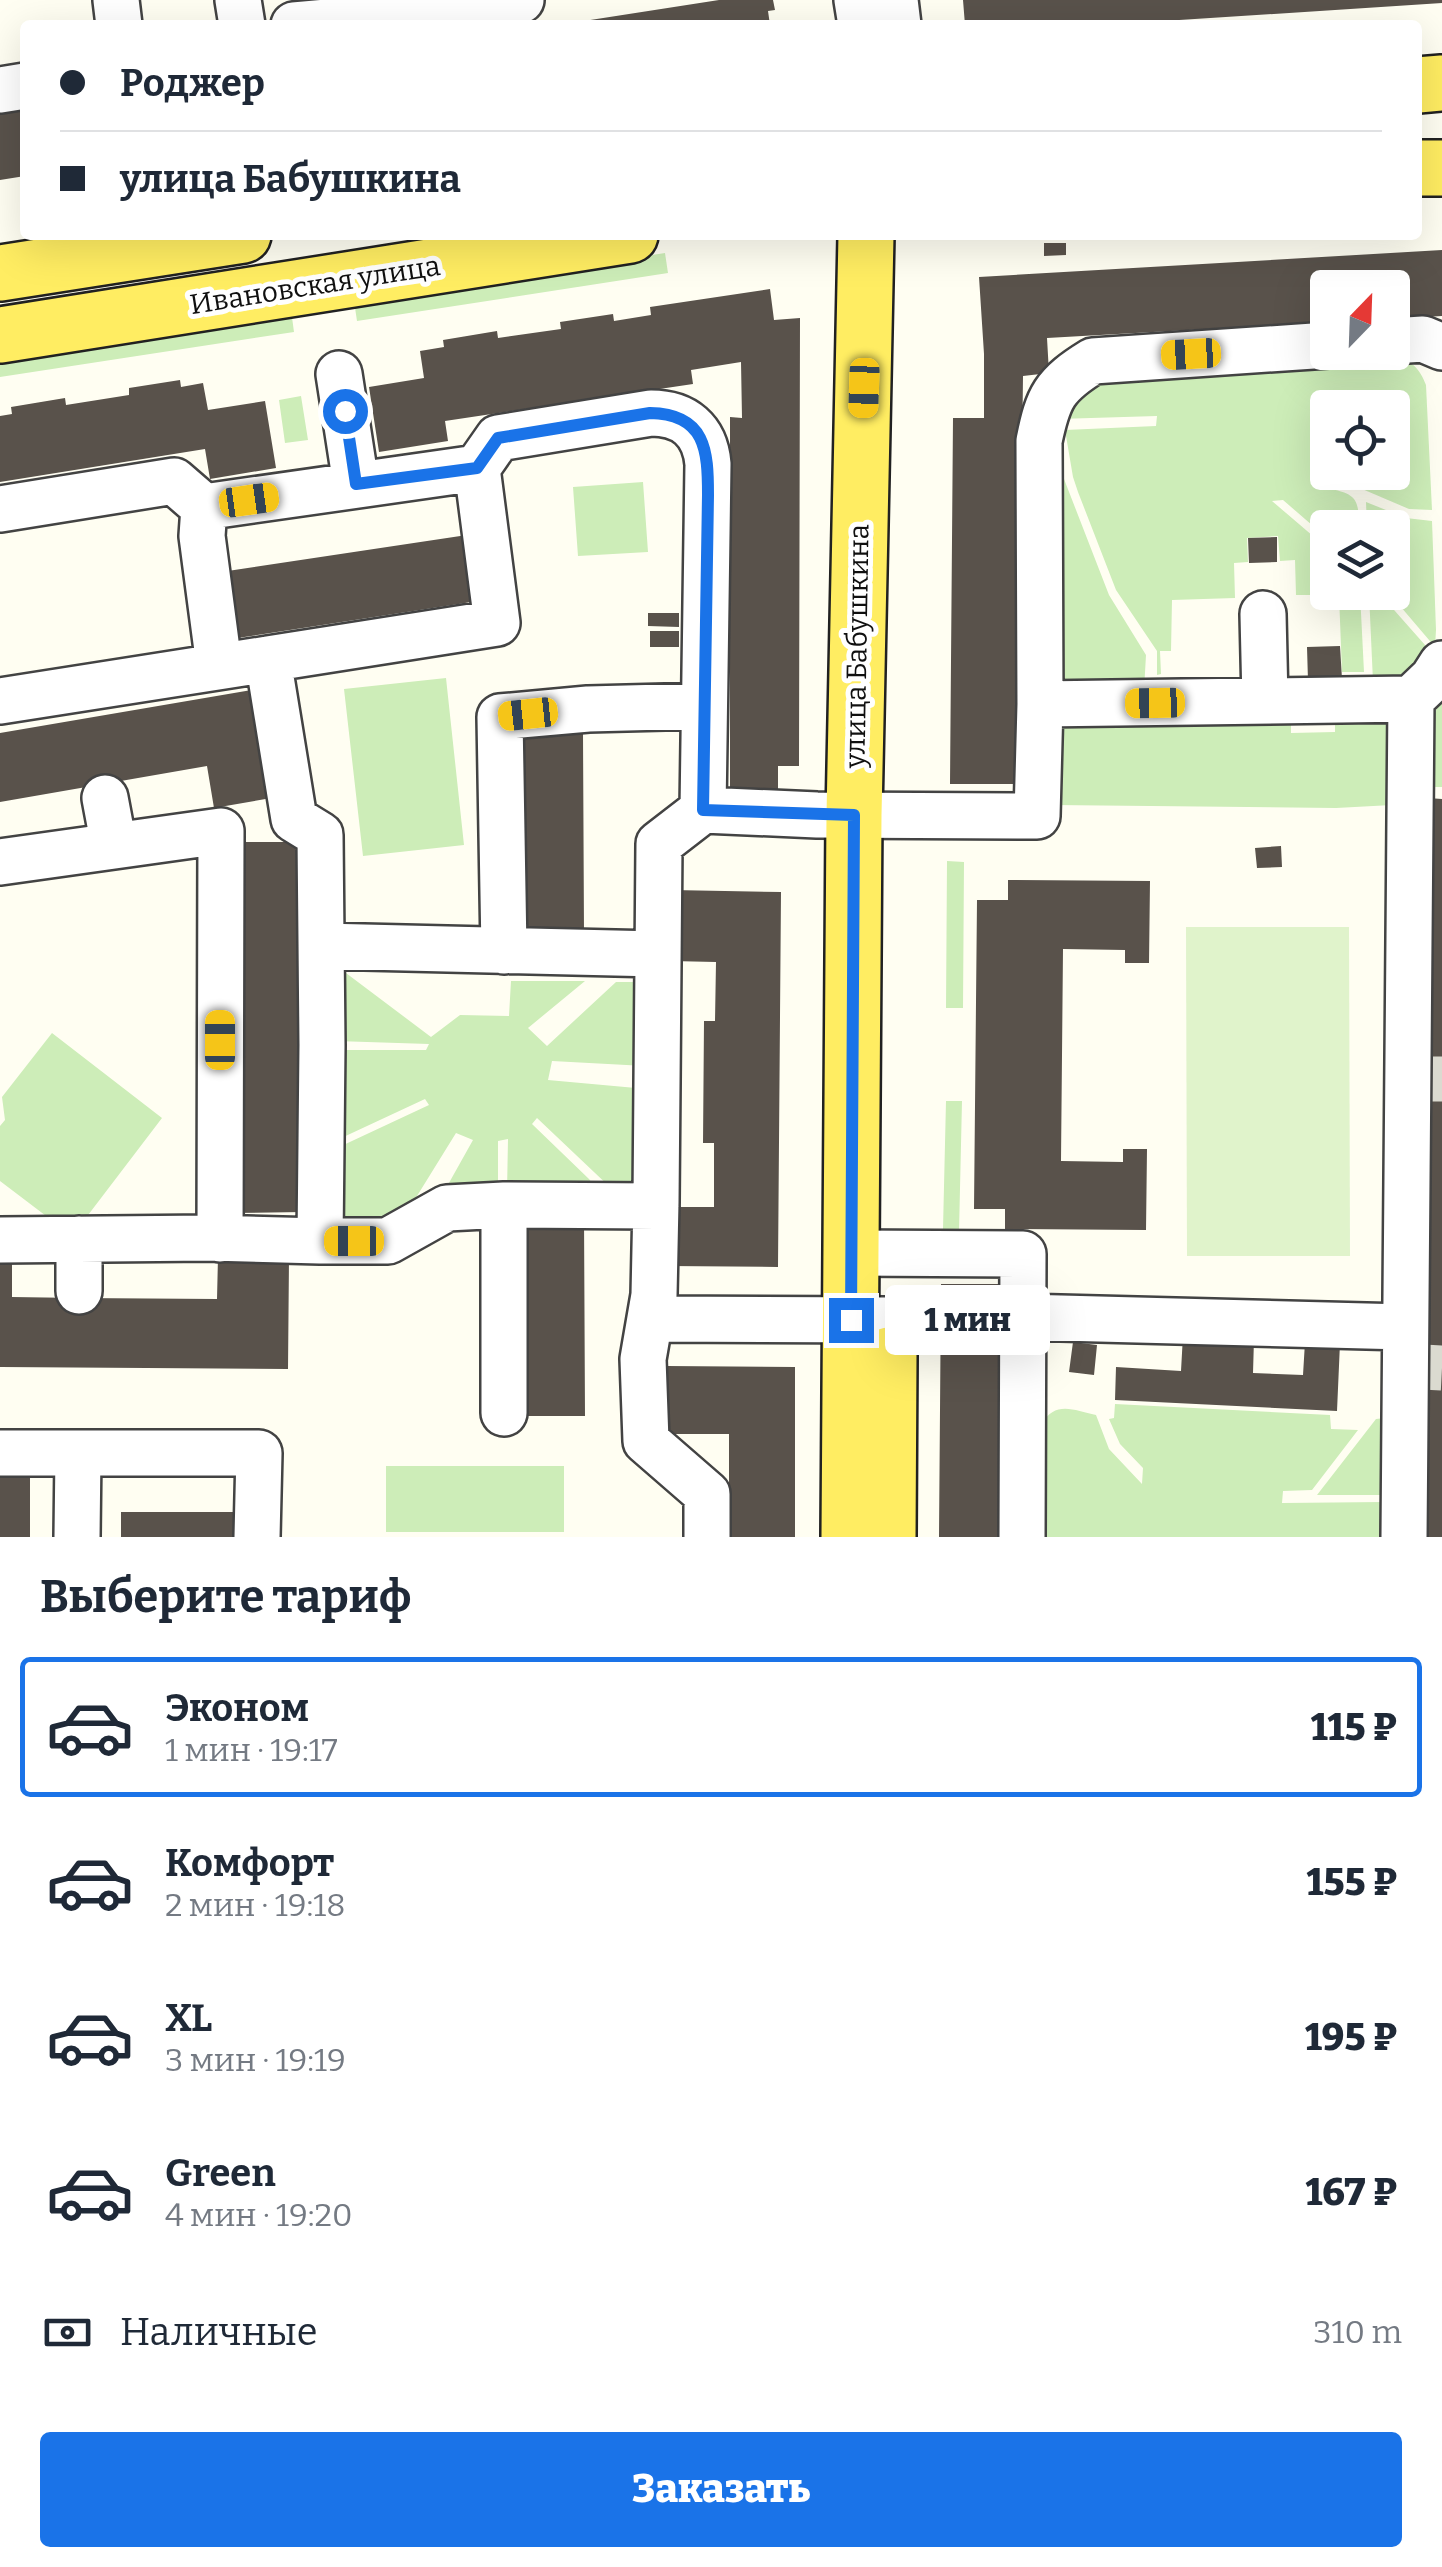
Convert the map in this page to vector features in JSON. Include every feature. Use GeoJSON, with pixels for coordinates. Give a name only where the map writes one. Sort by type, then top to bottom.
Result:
{"type":"FeatureCollection","features":[{"type":"Feature","properties":{"kind":"main road"},"geometry":{"type":"LineString","coordinates":[[0,273],[211,240]]}},
{"type":"Feature","properties":{"kind":"main road","name":"Ивановская улица"},"geometry":{"type":"LineString","coordinates":[[0,335],[598,240]]}},
{"type":"Feature","properties":{"kind":"main road","name":"улица Бабушкина"},"geometry":{"type":"LineString","coordinates":[[849,1537],[870,1320],[871,1253],[873,815],[866,240]]}},
{"type":"Feature","properties":{"kind":"main road","name":"улица Бабушкина"},"geometry":{"type":"LineString","coordinates":[[873,815],[896,493],[901,240]]}},
{"type":"Feature","properties":{"kind":"main road","name":"улица Бабушкина"},"geometry":{"type":"LineString","coordinates":[[870,1320],[888,1537]]}},
{"type":"Feature","properties":{"kind":"street"},"geometry":{"type":"LineString","coordinates":[[348,20],[521,0]]}},
{"type":"Feature","properties":{"kind":"street"},"geometry":{"type":"LineString","coordinates":[[1410,340],[1424,340],[1442,347]]}},
{"type":"Feature","properties":{"kind":"street"},"geometry":{"type":"LineString","coordinates":[[707,1537],[707,1494],[646,1441],[643,1359],[654,1296],[656,1206],[659,844],[703,810],[1037,816],[1039,441],[1050,400],[1068,377],[1093,361],[1310,346]]}},
{"type":"Feature","properties":{"kind":"street"},"geometry":{"type":"LineString","coordinates":[[339,374],[356,484]]}},
{"type":"Feature","properties":{"kind":"street"},"geometry":{"type":"LineString","coordinates":[[0,701],[497,623],[477,468],[498,438],[668,413],[684,420],[707,451],[703,810]]}},
{"type":"Feature","properties":{"kind":"street"},"geometry":{"type":"LineString","coordinates":[[0,509],[174,481],[204,507],[477,468]]}},
{"type":"Feature","properties":{"kind":"street"},"geometry":{"type":"LineString","coordinates":[[204,507],[202,536],[219,665]]}},
{"type":"Feature","properties":{"kind":"street"},"geometry":{"type":"LineString","coordinates":[[1263,614],[1266,701]]}},
{"type":"Feature","properties":{"kind":"street"},"geometry":{"type":"LineString","coordinates":[[268,658],[294,820]]}},
{"type":"Feature","properties":{"kind":"street"},"geometry":{"type":"LineString","coordinates":[[1040,704],[1411,698],[1442,664]]}},
{"type":"Feature","properties":{"kind":"street"},"geometry":{"type":"LineString","coordinates":[[1404,1537],[1416,1080],[1411,698]]}},
{"type":"Feature","properties":{"kind":"street"},"geometry":{"type":"LineString","coordinates":[[504,951],[500,717],[588,709],[704,706]]}},
{"type":"Feature","properties":{"kind":"street"},"geometry":{"type":"LineString","coordinates":[[105,798],[114,846]]}},
{"type":"Feature","properties":{"kind":"street"},"geometry":{"type":"LineString","coordinates":[[0,862],[294,820],[320,834],[320,1241]]}},
{"type":"Feature","properties":{"kind":"street"},"geometry":{"type":"LineString","coordinates":[[220,1238],[221,831]]}},
{"type":"Feature","properties":{"kind":"street"},"geometry":{"type":"LineString","coordinates":[[322,946],[658,954]]}},
{"type":"Feature","properties":{"kind":"street"},"geometry":{"type":"LineString","coordinates":[[0,1240],[388,1241],[446,1208],[504,1204],[656,1206]]}},
{"type":"Feature","properties":{"kind":"street"},"geometry":{"type":"LineString","coordinates":[[504,1204],[504,1414]]}},
{"type":"Feature","properties":{"kind":"street"},"geometry":{"type":"LineString","coordinates":[[79,1240],[79,1291]]}},
{"type":"Feature","properties":{"kind":"street"},"geometry":{"type":"LineString","coordinates":[[871,1253],[1023,1254],[1022,1537]]}},
{"type":"Feature","properties":{"kind":"street"},"geometry":{"type":"LineString","coordinates":[[1022,1317],[1411,1354]]}},
{"type":"Feature","properties":{"kind":"street"},"geometry":{"type":"LineString","coordinates":[[650,1319],[870,1320]]}},
{"type":"Feature","properties":{"kind":"street"},"geometry":{"type":"LineString","coordinates":[[0,1453],[259,1453],[257,1537]]}},
{"type":"Feature","properties":{"kind":"street"},"geometry":{"type":"LineString","coordinates":[[77,1537],[78,1453]]}},
{"type":"Feature","properties":{"kind":"green space"},"geometry":{"type":"Polygon","coordinates":[[[665,253],[668,273],[357,321],[354,301],[665,253]]]}},
{"type":"Feature","properties":{"kind":"green space"},"geometry":{"type":"Polygon","coordinates":[[[291,310],[294,332],[0,377],[0,356],[291,310]]]}},
{"type":"Feature","properties":{"kind":"green space"},"geometry":{"type":"Polygon","coordinates":[[[1310,362],[1310,370],[1410,370],[1410,362],[1426,385],[1432,510],[1409,509],[1364,490],[1410,490],[1410,390],[1310,390],[1310,490],[1350,495],[1358,510],[1310,510],[1310,523],[1283,500],[1272,501],[1310,533],[1310,595],[1296,595],[1295,560],[1280,561],[1278,536],[1247,538],[1248,562],[1234,563],[1235,598],[1172,600],[1171,651],[1160,651],[1161,674],[1157,675],[1157,651],[1116,590],[1078,492],[1065,430],[1156,426],[1157,416],[1058,419],[1081,386],[1161,368],[1310,362]]]}},
{"type":"Feature","properties":{"kind":"green space"},"geometry":{"type":"Polygon","coordinates":[[[301,396],[308,440],[285,443],[279,400],[301,396]]]}},
{"type":"Feature","properties":{"kind":"green space"},"geometry":{"type":"Polygon","coordinates":[[[1055,432],[1064,479],[1109,595],[1146,655],[1144,690],[1067,681],[1055,671],[1055,432]]]}},
{"type":"Feature","properties":{"kind":"green space"},"geometry":{"type":"Polygon","coordinates":[[[643,482],[648,552],[578,556],[573,487],[643,482]]]}},
{"type":"Feature","properties":{"kind":"green space"},"geometry":{"type":"Polygon","coordinates":[[[1366,502],[1386,510],[1366,510],[1366,502]]]}},
{"type":"Feature","properties":{"kind":"green space"},"geometry":{"type":"Polygon","coordinates":[[[1410,518],[1432,521],[1435,647],[1403,610],[1410,610],[1410,518]]]}},
{"type":"Feature","properties":{"kind":"green space"},"geometry":{"type":"Polygon","coordinates":[[[1340,610],[1361,610],[1364,672],[1342,672],[1340,610]]]}},
{"type":"Feature","properties":{"kind":"green space"},"geometry":{"type":"Polygon","coordinates":[[[1370,610],[1394,610],[1433,654],[1422,673],[1373,682],[1370,610]]]}},
{"type":"Feature","properties":{"kind":"green space"},"geometry":{"type":"Polygon","coordinates":[[[446,678],[464,845],[363,856],[344,689],[446,678]]]}},
{"type":"Feature","properties":{"kind":"green space"},"geometry":{"type":"Polygon","coordinates":[[[1442,699],[1442,787],[1433,787],[1431,730],[1442,699]]]}},
{"type":"Feature","properties":{"kind":"green space"},"geometry":{"type":"Polygon","coordinates":[[[1335,712],[1387,722],[1391,728],[1392,805],[1053,805],[1060,729],[1064,726],[1291,713],[1291,733],[1335,732],[1335,712]]]}},
{"type":"Feature","properties":{"kind":"green space"},"geometry":{"type":"Polygon","coordinates":[[[947,861],[964,862],[963,1008],[946,1008],[947,861]]]}},
{"type":"Feature","properties":{"kind":"green space"},"geometry":{"type":"Polygon","coordinates":[[[1186,927],[1349,927],[1350,1256],[1187,1256],[1186,927]]]}},
{"type":"Feature","properties":{"kind":"green space"},"geometry":{"type":"Polygon","coordinates":[[[334,964],[431,1037],[460,1015],[509,1016],[511,981],[585,981],[528,1028],[547,1046],[616,982],[642,986],[645,1066],[552,1061],[548,1080],[636,1088],[635,1188],[614,1191],[537,1118],[532,1124],[598,1191],[507,1191],[508,1139],[498,1141],[498,1191],[445,1190],[473,1140],[456,1133],[417,1196],[376,1230],[337,1219],[337,1148],[429,1105],[425,1099],[337,1140],[336,1050],[426,1050],[429,1044],[336,1041],[334,964]]]}},
{"type":"Feature","properties":{"kind":"green space"},"geometry":{"type":"Polygon","coordinates":[[[52,1033],[162,1118],[82,1223],[54,1222],[0,1181],[0,1126],[5,1120],[2,1097],[52,1033]]]}},
{"type":"Feature","properties":{"kind":"green space"},"geometry":{"type":"Polygon","coordinates":[[[946,1101],[962,1101],[959,1232],[943,1229],[946,1101]]]}},
{"type":"Feature","properties":{"kind":"green space"},"geometry":{"type":"Polygon","coordinates":[[[1115,1404],[1330,1415],[1331,1429],[1358,1430],[1312,1490],[1283,1491],[1282,1503],[1384,1502],[1384,1537],[1040,1537],[1041,1425],[1052,1412],[1072,1409],[1096,1415],[1109,1449],[1142,1484],[1143,1468],[1120,1444],[1109,1419],[1114,1418],[1115,1404]]]}},
{"type":"Feature","properties":{"kind":"green space"},"geometry":{"type":"Polygon","coordinates":[[[1385,1418],[1385,1495],[1317,1495],[1376,1419],[1385,1418]]]}},
{"type":"Feature","properties":{"kind":"green space"},"geometry":{"type":"Polygon","coordinates":[[[386,1466],[564,1466],[564,1532],[386,1532],[386,1466]]]}},
{"type":"Feature","properties":{"kind":"building"},"geometry":{"type":"Polygon","coordinates":[[[719,0],[773,0],[775,10],[768,11],[769,20],[590,20],[719,0]]]}},
{"type":"Feature","properties":{"kind":"building"},"geometry":{"type":"Polygon","coordinates":[[[963,0],[1442,0],[1179,20],[965,20],[963,0]]]}},
{"type":"Feature","properties":{"kind":"building"},"geometry":{"type":"Polygon","coordinates":[[[20,111],[20,177],[0,180],[0,114],[20,111]]]}},
{"type":"Feature","properties":{"kind":"building"},"geometry":{"type":"Polygon","coordinates":[[[1044,243],[1066,243],[1066,255],[1044,256],[1044,243]]]}},
{"type":"Feature","properties":{"kind":"building"},"geometry":{"type":"Polygon","coordinates":[[[1442,250],[1442,316],[1410,318],[1410,270],[1310,270],[1310,323],[1047,338],[1049,373],[1023,376],[1018,784],[950,784],[953,418],[984,418],[979,277],[1442,250]]]}},
{"type":"Feature","properties":{"kind":"building"},"geometry":{"type":"Polygon","coordinates":[[[770,289],[774,320],[800,318],[799,766],[778,766],[778,789],[730,789],[730,417],[742,418],[741,362],[691,370],[693,384],[445,421],[448,441],[379,452],[369,387],[424,378],[420,351],[444,347],[443,340],[497,331],[498,338],[561,329],[560,322],[613,314],[614,321],[651,315],[650,307],[770,289]]]}},
{"type":"Feature","properties":{"kind":"building"},"geometry":{"type":"Polygon","coordinates":[[[180,380],[181,387],[203,383],[208,410],[265,401],[276,468],[210,479],[205,449],[0,482],[0,416],[12,414],[11,407],[65,398],[66,405],[129,395],[129,388],[180,380]]]}},
{"type":"Feature","properties":{"kind":"building"},"geometry":{"type":"Polygon","coordinates":[[[467,535],[478,601],[231,639],[221,572],[467,535]]]}},
{"type":"Feature","properties":{"kind":"building"},"geometry":{"type":"Polygon","coordinates":[[[1277,537],[1277,562],[1249,563],[1248,538],[1277,537]]]}},
{"type":"Feature","properties":{"kind":"building"},"geometry":{"type":"Polygon","coordinates":[[[648,613],[679,613],[679,627],[648,626],[648,613]]]}},
{"type":"Feature","properties":{"kind":"building"},"geometry":{"type":"Polygon","coordinates":[[[650,631],[679,631],[679,647],[650,647],[650,631]]]}},
{"type":"Feature","properties":{"kind":"building"},"geometry":{"type":"Polygon","coordinates":[[[1340,646],[1342,679],[1308,681],[1307,647],[1340,646]]]}},
{"type":"Feature","properties":{"kind":"building"},"geometry":{"type":"Polygon","coordinates":[[[258,689],[277,797],[214,808],[207,766],[0,802],[0,733],[258,689]]]}},
{"type":"Feature","properties":{"kind":"building"},"geometry":{"type":"Polygon","coordinates":[[[515,733],[583,733],[584,934],[516,934],[515,733]]]}},
{"type":"Feature","properties":{"kind":"building"},"geometry":{"type":"Polygon","coordinates":[[[1428,798],[1442,799],[1442,1537],[1423,1537],[1428,798]]]}},
{"type":"Feature","properties":{"kind":"building"},"geometry":{"type":"Polygon","coordinates":[[[230,842],[300,842],[303,1212],[232,1213],[230,842]]]}},
{"type":"Feature","properties":{"kind":"building"},"geometry":{"type":"Polygon","coordinates":[[[1281,846],[1282,867],[1257,868],[1255,848],[1281,846]]]}},
{"type":"Feature","properties":{"kind":"building"},"geometry":{"type":"Polygon","coordinates":[[[1008,880],[1150,881],[1149,963],[1125,963],[1125,950],[1063,949],[1061,1161],[1123,1162],[1123,1149],[1147,1149],[1146,1230],[1005,1229],[1005,1209],[974,1209],[977,900],[1008,900],[1008,880]]]}},
{"type":"Feature","properties":{"kind":"building"},"geometry":{"type":"Polygon","coordinates":[[[672,890],[781,892],[778,1267],[668,1266],[669,1207],[714,1207],[714,1143],[703,1143],[704,1021],[715,1021],[716,962],[671,961],[672,890]]]}},
{"type":"Feature","properties":{"kind":"building"},"geometry":{"type":"Polygon","coordinates":[[[517,1215],[584,1215],[585,1416],[518,1416],[517,1215]]]}},
{"type":"Feature","properties":{"kind":"building"},"geometry":{"type":"Polygon","coordinates":[[[0,1256],[12,1256],[12,1297],[217,1299],[218,1257],[289,1258],[288,1369],[0,1367],[0,1256]]]}},
{"type":"Feature","properties":{"kind":"building"},"geometry":{"type":"Polygon","coordinates":[[[941,1284],[1008,1284],[1007,1537],[939,1537],[941,1284]]]}},
{"type":"Feature","properties":{"kind":"building"},"geometry":{"type":"Polygon","coordinates":[[[1183,1335],[1254,1339],[1253,1373],[1303,1375],[1305,1342],[1340,1343],[1337,1411],[1115,1400],[1116,1367],[1181,1371],[1183,1335]]]}},
{"type":"Feature","properties":{"kind":"building"},"geometry":{"type":"Polygon","coordinates":[[[1073,1342],[1097,1345],[1094,1375],[1069,1372],[1073,1342]]]}},
{"type":"Feature","properties":{"kind":"building"},"geometry":{"type":"Polygon","coordinates":[[[666,1366],[795,1367],[795,1537],[729,1537],[729,1434],[666,1434],[666,1366]]]}},
{"type":"Feature","properties":{"kind":"building"},"geometry":{"type":"Polygon","coordinates":[[[0,1475],[30,1475],[30,1537],[0,1537],[0,1475]]]}},
{"type":"Feature","properties":{"kind":"building"},"geometry":{"type":"Polygon","coordinates":[[[121,1512],[233,1512],[233,1537],[121,1537],[121,1512]]]}},
{"type":"Feature","properties":{"kind":"tunnel"},"geometry":{"type":"LineString","coordinates":[[1425,1079],[1442,1079]]}},
{"type":"Feature","properties":{"kind":"tunnel"},"geometry":{"type":"LineString","coordinates":[[1423,1367],[1442,1368]]}},
{"type":"Feature","properties":{"kind":"route"},"geometry":{"type":"LineString","coordinates":[[345,411],[356,484],[477,468],[498,438],[650,413],[668,413],[684,420],[700,438],[707,451],[708,495],[703,810],[854,815],[851,1320]]}}]}
